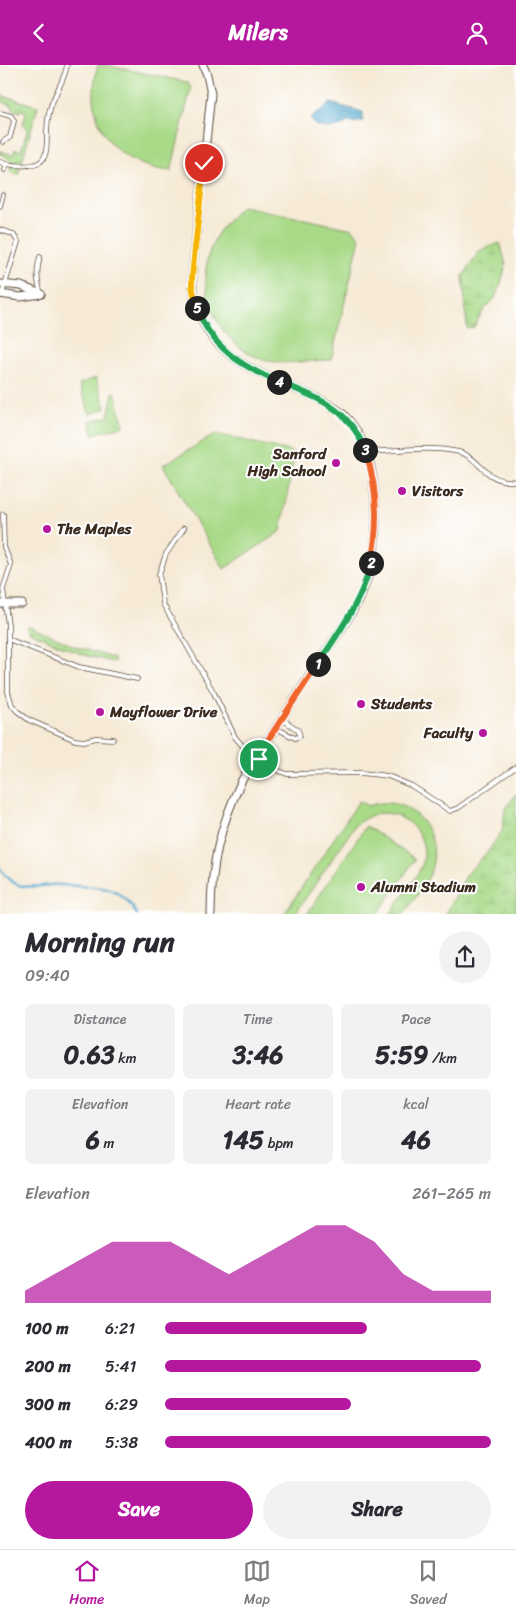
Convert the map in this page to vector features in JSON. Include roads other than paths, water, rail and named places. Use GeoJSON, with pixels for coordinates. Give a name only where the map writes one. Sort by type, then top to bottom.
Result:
{"type":"FeatureCollection","features":[{"type":"Feature","properties":{"kind":"street"},"geometry":{"type":"LineString","coordinates":[[203,65],[211,94],[192,276],[195,301],[201,317],[216,343],[236,360],[256,372],[310,395],[338,410],[358,433],[366,452],[374,481],[377,511],[376,543],[367,579],[346,620],[237,790],[226,817],[213,868],[211,914]]}},
{"type":"Feature","properties":{"kind":"street"},"geometry":{"type":"LineString","coordinates":[[2,284],[22,286],[41,294]]}},
{"type":"Feature","properties":{"kind":"street"},"geometry":{"type":"LineString","coordinates":[[1,294],[20,297],[41,294]]}},
{"type":"Feature","properties":{"kind":"street"},"geometry":{"type":"LineString","coordinates":[[2,604],[22,604]]}},
{"type":"Feature","properties":{"kind":"lane"},"geometry":{"type":"LineString","coordinates":[[0,162],[32,165],[38,164],[44,158],[50,107],[66,73],[67,65]]}},
{"type":"Feature","properties":{"kind":"lane"},"geometry":{"type":"LineString","coordinates":[[0,113],[11,116],[14,121],[10,137],[3,142]]}},
{"type":"Feature","properties":{"kind":"lane"},"geometry":{"type":"LineString","coordinates":[[5,170],[6,164]]}},
{"type":"Feature","properties":{"kind":"lane"},"geometry":{"type":"LineString","coordinates":[[0,206],[3,195]]}},
{"type":"Feature","properties":{"kind":"lane"},"geometry":{"type":"LineString","coordinates":[[0,230],[13,234],[18,242],[2,284],[1,294]]}},
{"type":"Feature","properties":{"kind":"lane"},"geometry":{"type":"LineString","coordinates":[[40,257],[36,277],[41,294]]}},
{"type":"Feature","properties":{"kind":"lane"},"geometry":{"type":"LineString","coordinates":[[366,452],[420,449],[461,453],[488,474],[509,481],[516,481]]}},
{"type":"Feature","properties":{"kind":"lane"},"geometry":{"type":"LineString","coordinates":[[3,513],[2,546],[11,565],[3,589],[2,604],[8,639],[8,692],[12,705],[29,721],[75,740],[113,739]]}},
{"type":"Feature","properties":{"kind":"lane"},"geometry":{"type":"LineString","coordinates":[[184,528],[166,554],[159,574],[162,604],[214,693],[235,737],[256,758],[272,768],[287,774],[371,773],[388,776],[412,787],[450,811],[458,808],[516,767]]}},
{"type":"Feature","properties":{"kind":"lane"},"geometry":{"type":"LineString","coordinates":[[8,639],[79,667],[137,679]]}},
{"type":"Feature","properties":{"kind":"lane"},"geometry":{"type":"LineString","coordinates":[[276,728],[295,738],[300,736],[298,730],[282,719]]}},
{"type":"Feature","properties":{"kind":"water"},"geometry":{"type":"Polygon","coordinates":[[[331,103],[363,112],[363,121],[347,122],[333,128],[316,126],[310,118],[331,103]]]}},
{"type":"Feature","properties":{"kind":"waterway"},"geometry":{"type":"LineString","coordinates":[[0,869],[11,881],[22,886],[61,885],[105,888],[119,894],[131,905],[137,914]]}},
{"type":"Feature","properties":{"kind":"place","name":"Sanford High School"},"geometry":{"type":"Point","coordinates":[336,463]}},
{"type":"Feature","properties":{"kind":"place","name":"Visitors"},"geometry":{"type":"Point","coordinates":[402,491]}},
{"type":"Feature","properties":{"kind":"place","name":"The Maples"},"geometry":{"type":"Point","coordinates":[47,529]}},
{"type":"Feature","properties":{"kind":"place","name":"Students"},"geometry":{"type":"Point","coordinates":[361,704]}},
{"type":"Feature","properties":{"kind":"place","name":"Mayflower Drive"},"geometry":{"type":"Point","coordinates":[100,712]}},
{"type":"Feature","properties":{"kind":"place","name":"Faculty"},"geometry":{"type":"Point","coordinates":[483,733]}},
{"type":"Feature","properties":{"kind":"place","name":"Alumni Stadium"},"geometry":{"type":"Point","coordinates":[361,887]}}]}
